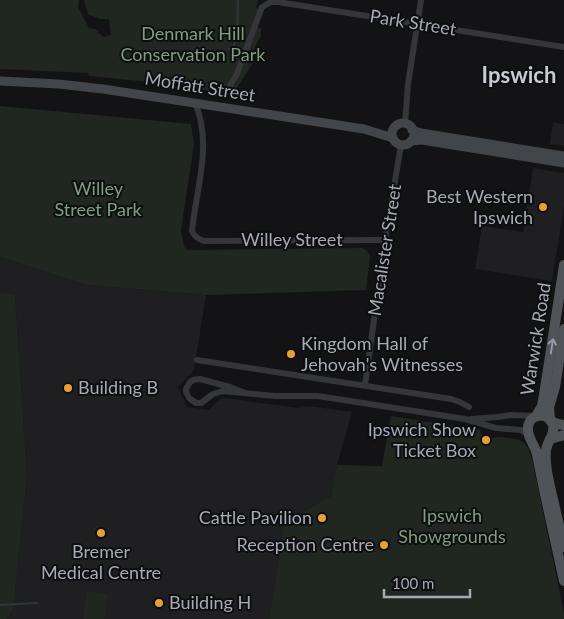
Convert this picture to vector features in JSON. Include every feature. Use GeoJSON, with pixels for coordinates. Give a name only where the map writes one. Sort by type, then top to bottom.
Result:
{"type":"FeatureCollection","features":[{"type":"Feature","properties":{"kind":"main road","name":"Moffatt Street"},"geometry":{"type":"LineString","coordinates":[[0,81],[83,86],[364,129],[393,138]]}},
{"type":"Feature","properties":{"kind":"main road"},"geometry":{"type":"LineString","coordinates":[[564,156],[421,133],[401,124],[395,127],[392,132],[396,143],[401,145],[411,141],[422,140],[564,162]]}},
{"type":"Feature","properties":{"kind":"main road","name":"Moffatt Street"},"geometry":{"type":"LineString","coordinates":[[364,129],[395,127]]}},
{"type":"Feature","properties":{"kind":"main road"},"geometry":{"type":"LineString","coordinates":[[408,127],[413,136],[411,141]]}},
{"type":"Feature","properties":{"kind":"main road","name":"Warwick Road"},"geometry":{"type":"LineString","coordinates":[[536,416],[542,406],[564,265]]}},
{"type":"Feature","properties":{"kind":"main road","name":"Warwick Road"},"geometry":{"type":"LineString","coordinates":[[551,421],[550,407],[564,329]]}},
{"type":"Feature","properties":{"kind":"main road"},"geometry":{"type":"LineString","coordinates":[[564,425],[551,421],[544,416],[536,416],[528,424],[529,436],[537,452],[564,581]]}},
{"type":"Feature","properties":{"kind":"main road"},"geometry":{"type":"LineString","coordinates":[[551,421],[553,429],[546,449],[546,464],[564,547]]}},
{"type":"Feature","properties":{"kind":"main road"},"geometry":{"type":"LineString","coordinates":[[529,436],[536,441],[546,442],[564,435]]}},
{"type":"Feature","properties":{"kind":"street"},"geometry":{"type":"LineString","coordinates":[[408,127],[408,84],[421,0]]}},
{"type":"Feature","properties":{"kind":"street","name":"Park Street"},"geometry":{"type":"LineString","coordinates":[[229,87],[236,74],[262,7],[271,2],[563,47]]}},
{"type":"Feature","properties":{"kind":"street","name":"Willey Street"},"geometry":{"type":"LineString","coordinates":[[195,103],[200,114],[204,142],[192,231],[194,236],[204,241],[386,240]]}},
{"type":"Feature","properties":{"kind":"street","name":"Macalister Street"},"geometry":{"type":"LineString","coordinates":[[365,385],[401,145]]}},
{"type":"Feature","properties":{"kind":"street"},"geometry":{"type":"LineString","coordinates":[[197,360],[451,399],[469,407]]}},
{"type":"Feature","properties":{"kind":"street"},"geometry":{"type":"LineString","coordinates":[[243,392],[200,379],[193,380],[188,385],[186,392],[189,398],[196,403],[201,403],[220,391],[275,396],[318,396],[465,419],[500,428],[519,430],[529,436]]}},
{"type":"Feature","properties":{"kind":"street"},"geometry":{"type":"LineString","coordinates":[[205,381],[210,386],[208,398]]}},
{"type":"Feature","properties":{"kind":"street"},"geometry":{"type":"LineString","coordinates":[[465,419],[513,415],[536,416]]}},
{"type":"Feature","properties":{"kind":"street"},"geometry":{"type":"LineString","coordinates":[[500,428],[507,416]]}},
{"type":"Feature","properties":{"kind":"shaded area"},"geometry":{"type":"Polygon","coordinates":[[[553,122],[564,124],[564,146],[550,144],[553,122]]]}},
{"type":"Feature","properties":{"kind":"shaded area"},"geometry":{"type":"Polygon","coordinates":[[[533,168],[564,173],[564,206],[552,281],[475,269],[482,226],[523,232],[533,168]]]}},
{"type":"Feature","properties":{"kind":"shaded area"},"geometry":{"type":"Polygon","coordinates":[[[0,257],[87,285],[206,295],[194,370],[178,387],[187,407],[209,410],[217,401],[226,398],[298,408],[309,406],[352,412],[337,465],[331,496],[284,523],[269,619],[7,619],[13,610],[27,476],[15,295],[0,292],[0,257]]]}},
{"type":"Feature","properties":{"kind":"green space","name":"Denmark Hill Conservation Park"},"geometry":{"type":"Polygon","coordinates":[[[0,0],[79,0],[78,7],[89,28],[95,29],[103,37],[111,35],[109,19],[100,19],[88,14],[84,0],[258,0],[256,7],[259,11],[258,27],[261,29],[261,36],[255,46],[253,63],[234,92],[226,89],[224,93],[150,82],[89,76],[88,73],[0,69],[0,0]]]}},
{"type":"Feature","properties":{"kind":"green space","name":"Willey Street Park"},"geometry":{"type":"Polygon","coordinates":[[[0,106],[191,124],[194,144],[181,230],[184,246],[187,250],[362,248],[367,251],[370,257],[366,290],[206,295],[87,285],[0,257],[0,106]]]}},
{"type":"Feature","properties":{"kind":"green space"},"geometry":{"type":"Polygon","coordinates":[[[0,292],[15,295],[27,476],[13,610],[7,619],[0,619],[0,292]]]}},
{"type":"Feature","properties":{"kind":"green space","name":"Ipswich Showgrounds"},"geometry":{"type":"Polygon","coordinates":[[[391,416],[480,430],[483,438],[491,439],[498,437],[524,443],[532,459],[564,619],[269,619],[284,523],[331,496],[337,465],[382,466],[391,416]]]}},
{"type":"Feature","properties":{"kind":"green space"},"geometry":{"type":"Polygon","coordinates":[[[87,591],[108,594],[104,619],[83,619],[87,591]]]}},
{"type":"Feature","properties":{"kind":"waterway"},"geometry":{"type":"LineString","coordinates":[[229,49],[233,48],[237,35],[238,0]]}},
{"type":"Feature","properties":{"kind":"waterway"},"geometry":{"type":"LineString","coordinates":[[0,605],[37,603]]}},
{"type":"Feature","properties":{"kind":"place","name":"Best Western Ipswich"},"geometry":{"type":"Point","coordinates":[543,207]}},
{"type":"Feature","properties":{"kind":"place","name":"Kingdom Hall of Jehovah's Witnesses"},"geometry":{"type":"Point","coordinates":[291,354]}},
{"type":"Feature","properties":{"kind":"place","name":"Building B"},"geometry":{"type":"Point","coordinates":[68,388]}},
{"type":"Feature","properties":{"kind":"place","name":"Ipswich Show Ticket Box"},"geometry":{"type":"Point","coordinates":[486,440]}},
{"type":"Feature","properties":{"kind":"place","name":"Cattle Pavilion"},"geometry":{"type":"Point","coordinates":[322,518]}},
{"type":"Feature","properties":{"kind":"place","name":"Bremer Medical Centre"},"geometry":{"type":"Point","coordinates":[101,533]}},
{"type":"Feature","properties":{"kind":"place","name":"Reception Centre"},"geometry":{"type":"Point","coordinates":[384,545]}},
{"type":"Feature","properties":{"kind":"place","name":"Building H"},"geometry":{"type":"Point","coordinates":[159,603]}},
{"type":"Feature","properties":{"kind":"district","name":"Ipswich"},"geometry":{"type":"Point","coordinates":[519,75]}}]}
